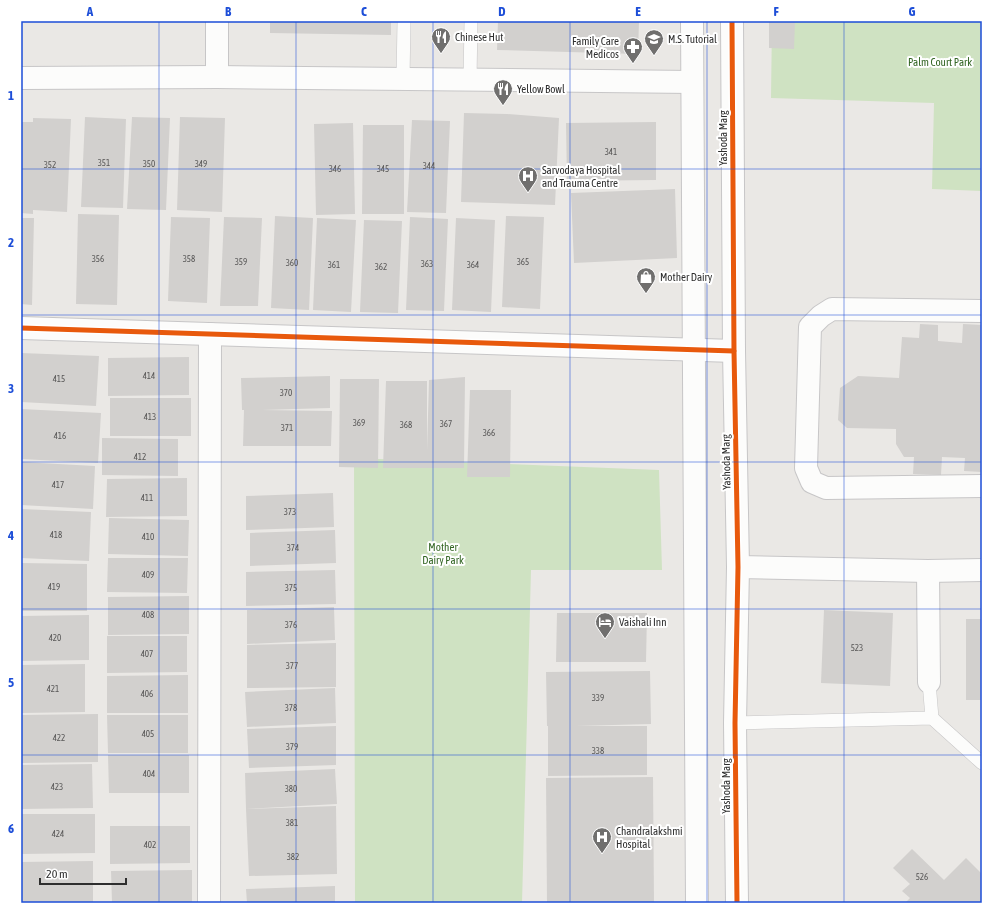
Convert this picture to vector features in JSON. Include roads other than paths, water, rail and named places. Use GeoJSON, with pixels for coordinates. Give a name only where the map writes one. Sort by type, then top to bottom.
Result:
{"type":"FeatureCollection","features":[{"type":"Feature","properties":{"kind":"street"},"geometry":{"type":"LineString","coordinates":[[217,21],[217,77]]}},
{"type":"Feature","properties":{"kind":"street"},"geometry":{"type":"LineString","coordinates":[[692,21],[697,903]]}},
{"type":"Feature","properties":{"kind":"street","name":"Yashoda Marg"},"geometry":{"type":"LineString","coordinates":[[732,21],[734,351],[738,567],[735,723],[737,903]]}},
{"type":"Feature","properties":{"kind":"street"},"geometry":{"type":"LineString","coordinates":[[21,78],[217,77],[692,82]]}},
{"type":"Feature","properties":{"kind":"street"},"geometry":{"type":"LineString","coordinates":[[982,311],[832,309],[821,316],[810,327],[806,468],[812,482],[826,488],[982,486]]}},
{"type":"Feature","properties":{"kind":"street"},"geometry":{"type":"LineString","coordinates":[[21,328],[734,351]]}},
{"type":"Feature","properties":{"kind":"street"},"geometry":{"type":"LineString","coordinates":[[209,903],[210,334]]}},
{"type":"Feature","properties":{"kind":"street"},"geometry":{"type":"LineString","coordinates":[[738,567],[928,571],[982,570]]}},
{"type":"Feature","properties":{"kind":"street"},"geometry":{"type":"LineString","coordinates":[[928,571],[929,682]]}},
{"type":"Feature","properties":{"kind":"lane"},"geometry":{"type":"LineString","coordinates":[[404,21],[404,79]]}},
{"type":"Feature","properties":{"kind":"lane"},"geometry":{"type":"LineString","coordinates":[[470,80],[471,21]]}},
{"type":"Feature","properties":{"kind":"lane"},"geometry":{"type":"LineString","coordinates":[[929,682],[932,718],[982,763]]}},
{"type":"Feature","properties":{"kind":"lane"},"geometry":{"type":"LineString","coordinates":[[735,723],[932,718]]}},
{"type":"Feature","properties":{"kind":"place","name":"Chinese Hut"},"geometry":{"type":"Point","coordinates":[441,54]}},
{"type":"Feature","properties":{"kind":"place","name":"M.S. Tutorial"},"geometry":{"type":"Point","coordinates":[654,56]}},
{"type":"Feature","properties":{"kind":"place","name":"Family Care Medicos"},"geometry":{"type":"Point","coordinates":[633,64]}},
{"type":"Feature","properties":{"kind":"place","name":"Yellow Bowl"},"geometry":{"type":"Point","coordinates":[503,106]}},
{"type":"Feature","properties":{"kind":"place","name":"Sarvodaya Hospital and Trauma Centre"},"geometry":{"type":"Point","coordinates":[528,193]}},
{"type":"Feature","properties":{"kind":"place","name":"Mother Dairy"},"geometry":{"type":"Point","coordinates":[646,294]}},
{"type":"Feature","properties":{"kind":"place","name":"Vaishali Inn"},"geometry":{"type":"Point","coordinates":[605,639]}},
{"type":"Feature","properties":{"kind":"place","name":"Chandralakshmi Hospital"},"geometry":{"type":"Point","coordinates":[602,854]}},
{"type":"Feature","properties":{"kind":"park label","name":"Palm Court Park"},"geometry":{"type":"Point","coordinates":[940,62]}},
{"type":"Feature","properties":{"kind":"park label","name":"Mother Dairy Park"},"geometry":{"type":"Point","coordinates":[443,553]}}]}
